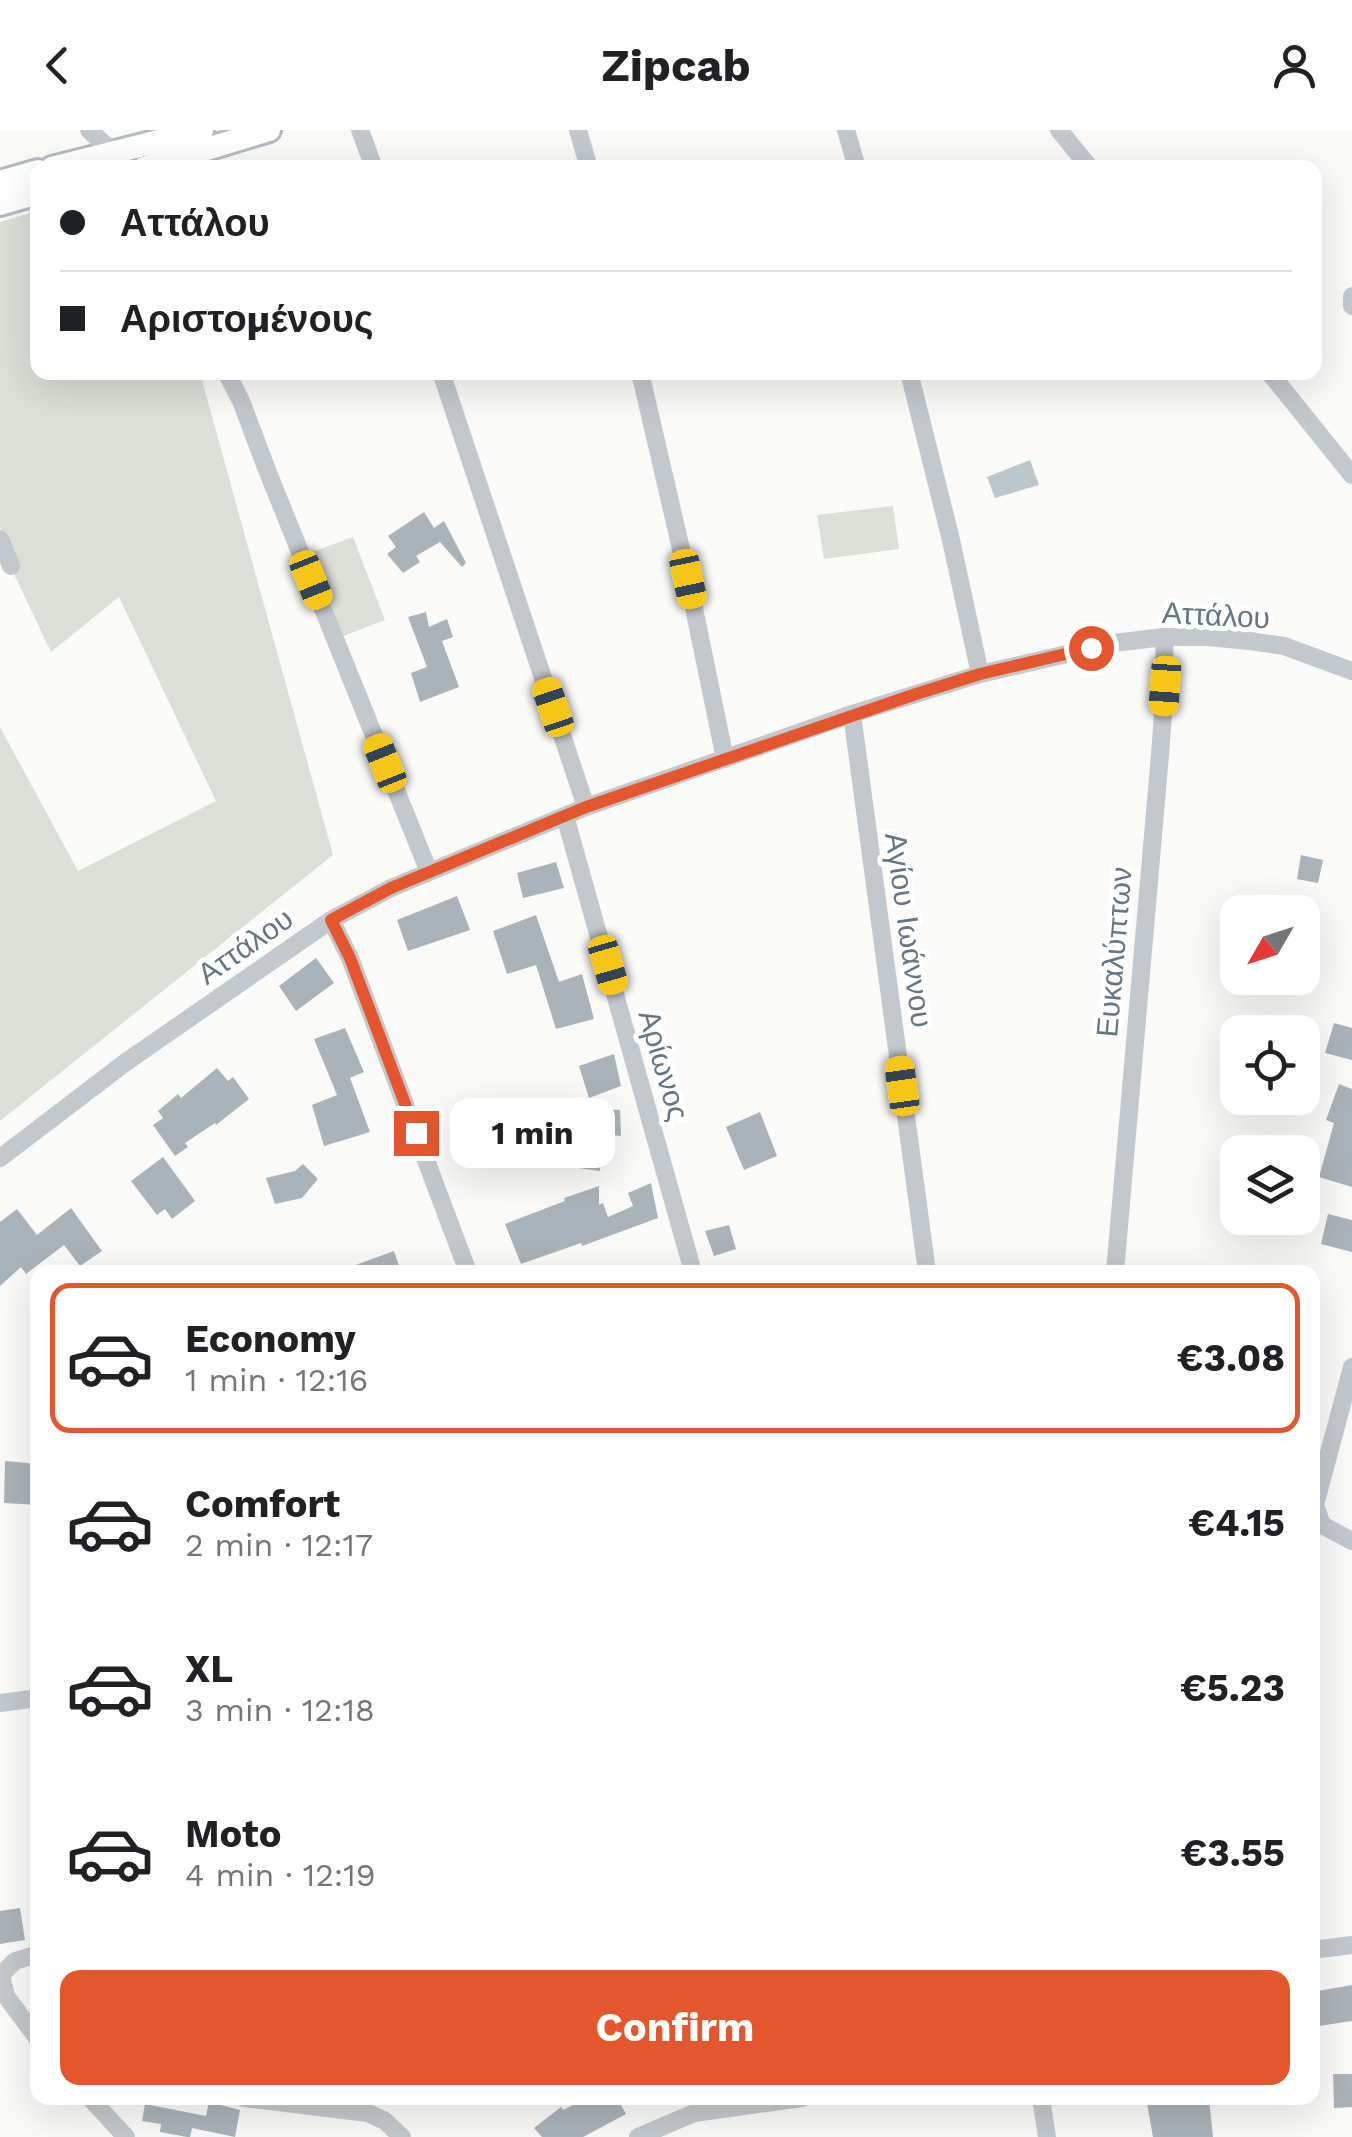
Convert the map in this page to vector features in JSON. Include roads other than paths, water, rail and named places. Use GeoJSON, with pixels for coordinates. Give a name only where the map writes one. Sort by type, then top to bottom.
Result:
{"type":"FeatureCollection","features":[{"type":"Feature","properties":{"kind":"main road"},"geometry":{"type":"LineString","coordinates":[[82,160],[202,130]]}},
{"type":"Feature","properties":{"kind":"main road"},"geometry":{"type":"LineString","coordinates":[[175,160],[269,130]]}},
{"type":"Feature","properties":{"kind":"main road"},"geometry":{"type":"LineString","coordinates":[[0,182],[30,173]]}},
{"type":"Feature","properties":{"kind":"main road"},"geometry":{"type":"LineString","coordinates":[[0,204],[30,195]]}},
{"type":"Feature","properties":{"kind":"street"},"geometry":{"type":"LineString","coordinates":[[89,130],[113,152]]}},
{"type":"Feature","properties":{"kind":"street"},"geometry":{"type":"LineString","coordinates":[[360,130],[371,160]]}},
{"type":"Feature","properties":{"kind":"street"},"geometry":{"type":"LineString","coordinates":[[578,130],[587,160]]}},
{"type":"Feature","properties":{"kind":"street"},"geometry":{"type":"LineString","coordinates":[[846,130],[855,160]]}},
{"type":"Feature","properties":{"kind":"street"},"geometry":{"type":"LineString","coordinates":[[1059,130],[1083,160]]}},
{"type":"Feature","properties":{"kind":"street"},"geometry":{"type":"LineString","coordinates":[[1352,296],[1352,306]]}},
{"type":"Feature","properties":{"kind":"street"},"geometry":{"type":"LineString","coordinates":[[230,380],[429,872]]}},
{"type":"Feature","properties":{"kind":"street"},"geometry":{"type":"LineString","coordinates":[[444,380],[586,807]]}},
{"type":"Feature","properties":{"kind":"street"},"geometry":{"type":"LineString","coordinates":[[642,380],[725,758]]}},
{"type":"Feature","properties":{"kind":"street"},"geometry":{"type":"LineString","coordinates":[[911,380],[980,674]]}},
{"type":"Feature","properties":{"kind":"street"},"geometry":{"type":"LineString","coordinates":[[1277,380],[1351,471]]}},
{"type":"Feature","properties":{"kind":"street"},"geometry":{"type":"LineString","coordinates":[[0,539],[11,566]]}},
{"type":"Feature","properties":{"kind":"street","name":"Ευκαλύπτων"},"geometry":{"type":"LineString","coordinates":[[1116,1265],[1160,755],[1164,637]]}},
{"type":"Feature","properties":{"kind":"street","name":"Αττάλου"},"geometry":{"type":"LineString","coordinates":[[0,1158],[126,1062],[366,899],[586,807],[852,714],[980,674],[1114,643],[1207,637],[1284,646],[1352,670]]}},
{"type":"Feature","properties":{"kind":"street","name":"Αγίου Ιωάννου"},"geometry":{"type":"LineString","coordinates":[[852,714],[926,1265]]}},
{"type":"Feature","properties":{"kind":"street","name":"Αρίωνος"},"geometry":{"type":"LineString","coordinates":[[565,816],[691,1265]]}},
{"type":"Feature","properties":{"kind":"street"},"geometry":{"type":"LineString","coordinates":[[331,920],[350,958],[465,1265]]}},
{"type":"Feature","properties":{"kind":"street"},"geometry":{"type":"LineString","coordinates":[[1320,1486],[1352,1368]]}},
{"type":"Feature","properties":{"kind":"street"},"geometry":{"type":"LineString","coordinates":[[1320,1519],[1322,1525],[1347,1540]]}},
{"type":"Feature","properties":{"kind":"street"},"geometry":{"type":"LineString","coordinates":[[0,1703],[30,1699]]}},
{"type":"Feature","properties":{"kind":"street"},"geometry":{"type":"LineString","coordinates":[[1320,1949],[1352,1946]]}},
{"type":"Feature","properties":{"kind":"street"},"geometry":{"type":"LineString","coordinates":[[30,1957],[16,1961],[2,1975],[6,1996],[30,2028]]}},
{"type":"Feature","properties":{"kind":"street"},"geometry":{"type":"LineString","coordinates":[[96,2105],[126,2137]]}},
{"type":"Feature","properties":{"kind":"street"},"geometry":{"type":"LineString","coordinates":[[638,2137],[694,2113],[752,2105]]}},
{"type":"Feature","properties":{"kind":"street"},"geometry":{"type":"LineString","coordinates":[[1042,2105],[1047,2137]]}},
{"type":"Feature","properties":{"kind":"street"},"geometry":{"type":"LineString","coordinates":[[368,2106],[402,2137]]}}]}
